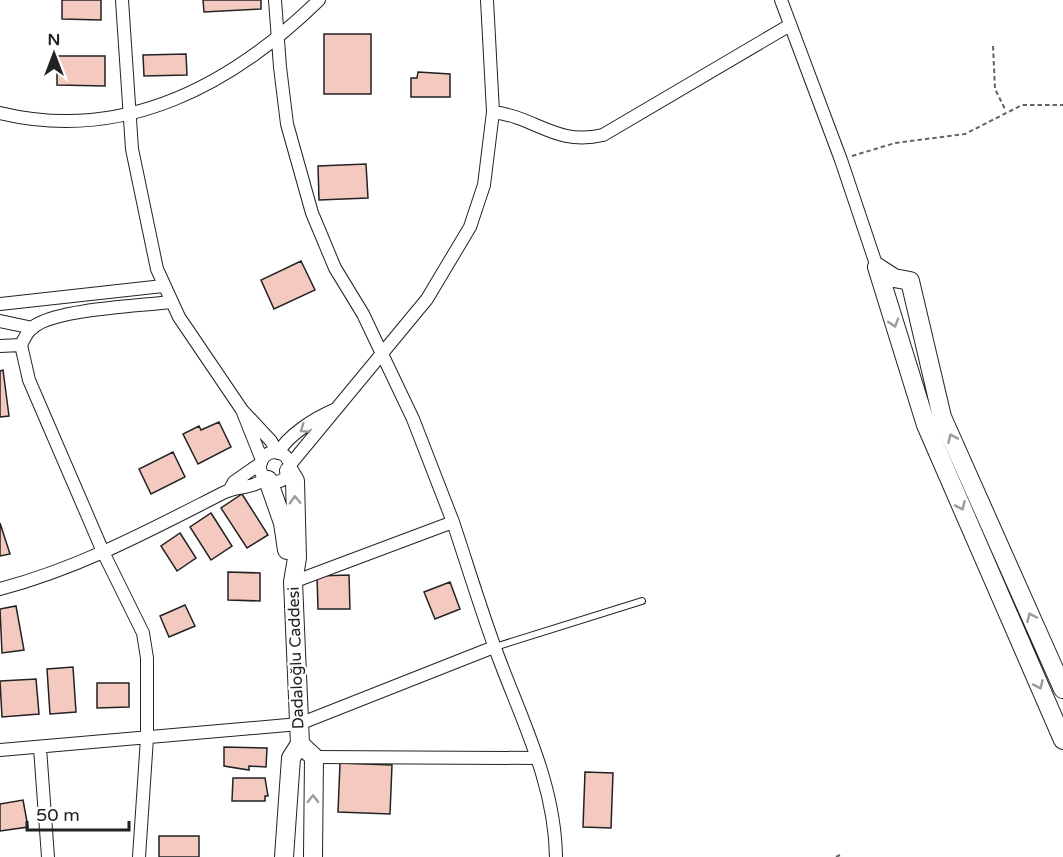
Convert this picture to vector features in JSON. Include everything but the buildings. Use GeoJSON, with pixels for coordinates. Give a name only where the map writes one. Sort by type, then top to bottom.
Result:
{"type":"FeatureCollection","features":[{"type":"Feature","properties":{"kind":"street"},"geometry":{"type":"LineString","coordinates":[[122,0],[128,114],[138,184],[163,286],[170,302],[242,410],[271,441],[277,452],[285,457],[289,469]]}},
{"type":"Feature","properties":{"kind":"street"},"geometry":{"type":"LineString","coordinates":[[275,0],[284,105],[302,183],[323,243],[363,314],[412,419],[453,522],[494,647],[537,758],[552,807],[556,857]]}},
{"type":"Feature","properties":{"kind":"street"},"geometry":{"type":"LineString","coordinates":[[0,113],[65,122],[109,119],[170,101],[214,81],[278,38],[319,0]]}},
{"type":"Feature","properties":{"kind":"street"},"geometry":{"type":"LineString","coordinates":[[0,589],[48,575],[104,554],[230,489],[250,486],[267,479],[278,481],[289,469],[334,410],[382,356],[442,277],[470,227],[484,185],[493,112],[487,0]]}},
{"type":"Feature","properties":{"kind":"street"},"geometry":{"type":"LineString","coordinates":[[781,0],[841,160],[926,425],[1063,740]]}},
{"type":"Feature","properties":{"kind":"street"},"geometry":{"type":"LineString","coordinates":[[493,112],[514,116],[560,136],[584,138],[603,135],[790,25]]}},
{"type":"Feature","properties":{"kind":"street"},"geometry":{"type":"LineString","coordinates":[[877,267],[894,278],[910,281],[942,417],[1063,689]]}},
{"type":"Feature","properties":{"kind":"street"},"geometry":{"type":"LineString","coordinates":[[0,304],[163,286]]}},
{"type":"Feature","properties":{"kind":"street"},"geometry":{"type":"LineString","coordinates":[[139,857],[147,738],[147,658],[143,633],[104,554],[29,380],[21,345],[38,323],[79,313],[170,302]]}},
{"type":"Feature","properties":{"kind":"street"},"geometry":{"type":"LineString","coordinates":[[0,321],[33,328]]}},
{"type":"Feature","properties":{"kind":"street"},"geometry":{"type":"LineString","coordinates":[[0,346],[21,345]]}},
{"type":"Feature","properties":{"kind":"street"},"geometry":{"type":"LineString","coordinates":[[242,410],[261,461],[261,472],[267,479]]}},
{"type":"Feature","properties":{"kind":"street"},"geometry":{"type":"LineString","coordinates":[[230,489],[234,482],[267,454],[277,452],[292,437],[321,416],[334,410]]}},
{"type":"Feature","properties":{"kind":"street","name":"Dadaloğlu Caddesi"},"geometry":{"type":"LineString","coordinates":[[289,469],[294,481],[297,558],[293,577]]}},
{"type":"Feature","properties":{"kind":"street","name":"Dadaloğlu Caddesi"},"geometry":{"type":"LineString","coordinates":[[267,479],[283,524],[293,577],[300,744],[291,758],[284,857]]}},
{"type":"Feature","properties":{"kind":"street"},"geometry":{"type":"LineString","coordinates":[[293,577],[453,522]]}},
{"type":"Feature","properties":{"kind":"street"},"geometry":{"type":"LineString","coordinates":[[0,750],[299,724],[494,647]]}},
{"type":"Feature","properties":{"kind":"street","name":"Dadaloğlu Caddesi"},"geometry":{"type":"LineString","coordinates":[[300,744],[314,757]]}},
{"type":"Feature","properties":{"kind":"street"},"geometry":{"type":"LineString","coordinates":[[40,748],[48,857]]}},
{"type":"Feature","properties":{"kind":"street"},"geometry":{"type":"LineString","coordinates":[[313,857],[314,757],[537,758]]}},
{"type":"Feature","properties":{"kind":"lane"},"geometry":{"type":"LineString","coordinates":[[494,647],[642,601]]}},
{"type":"Feature","properties":{"kind":"path"},"geometry":{"type":"LineString","coordinates":[[993,46],[995,88],[1006,111]]}},
{"type":"Feature","properties":{"kind":"path"},"geometry":{"type":"LineString","coordinates":[[841,160],[895,143],[965,134],[984,126],[1006,111],[1031,103],[1063,105]]}}]}
